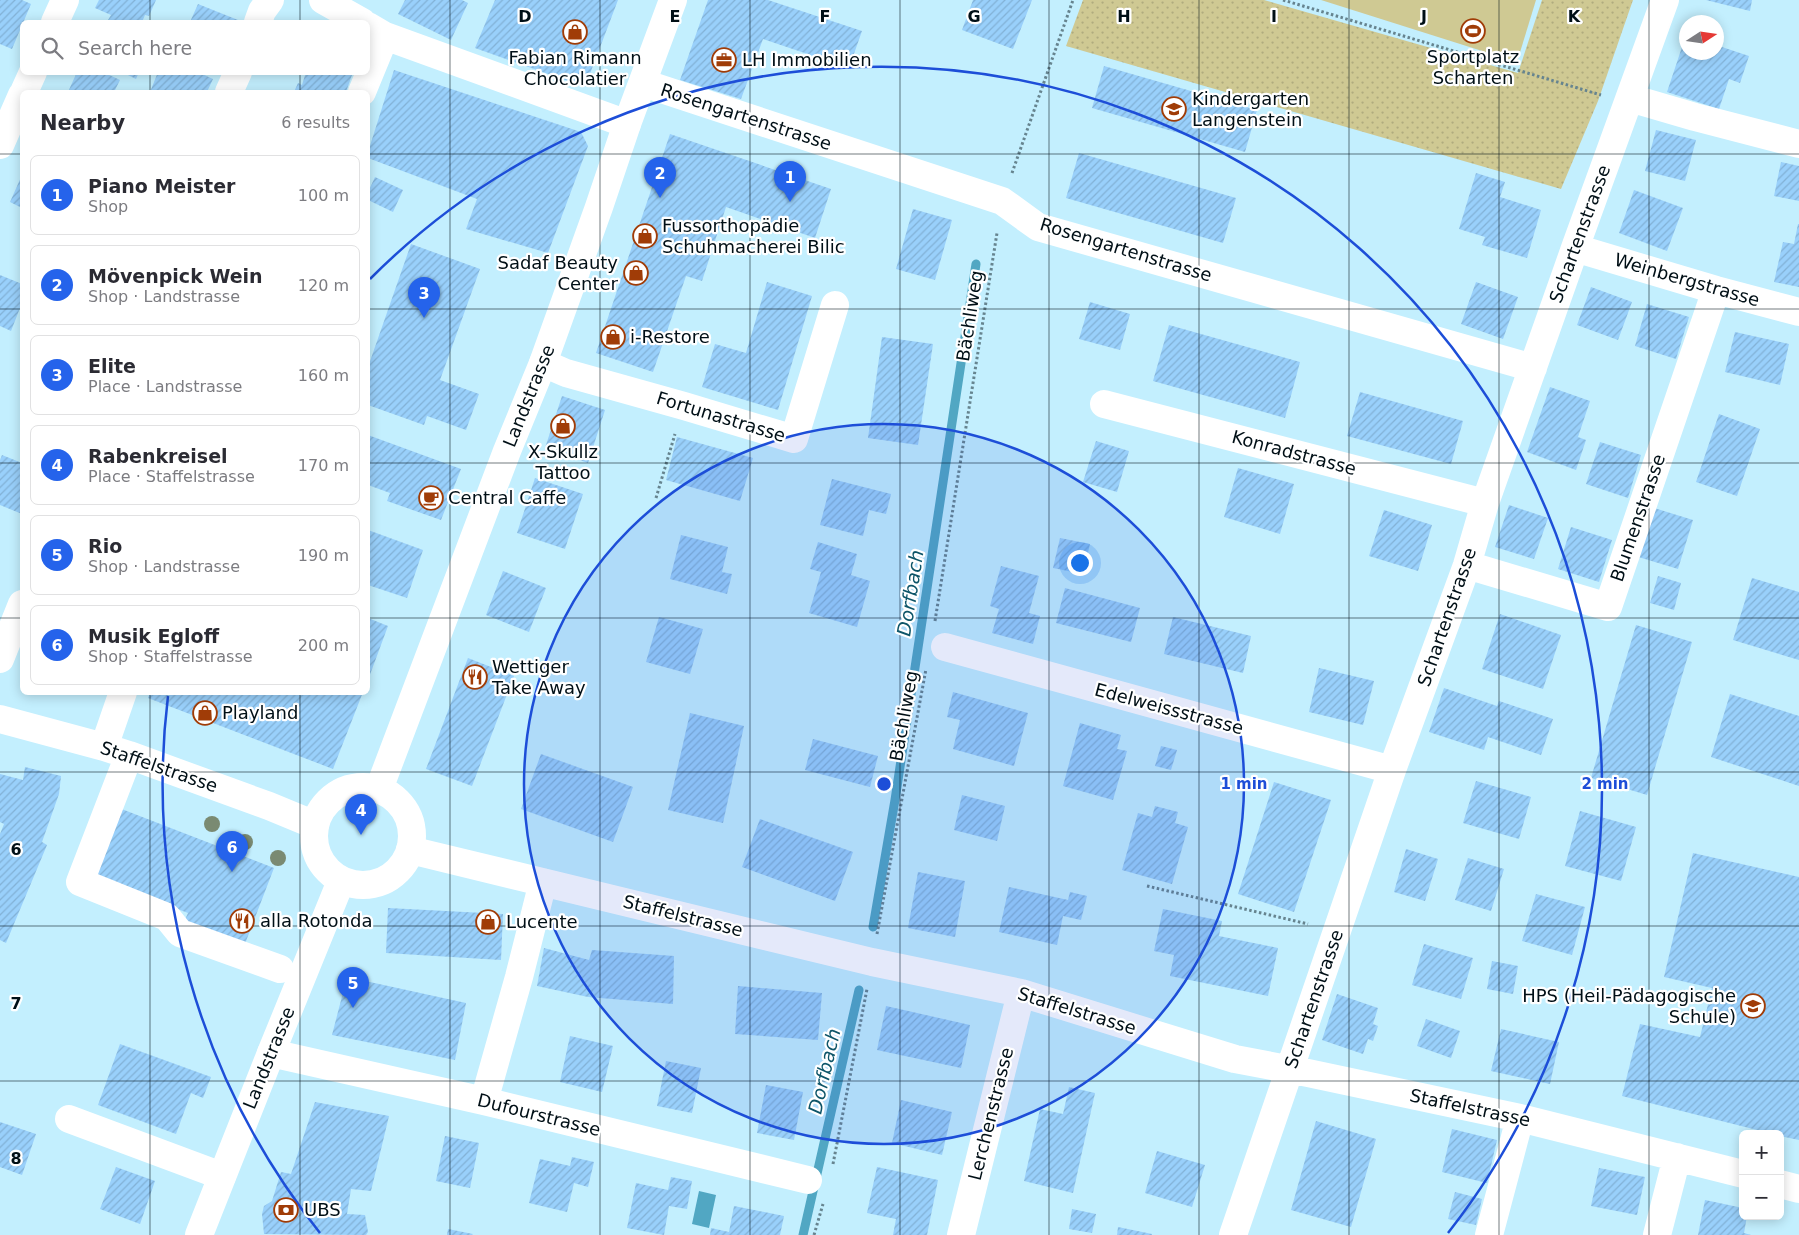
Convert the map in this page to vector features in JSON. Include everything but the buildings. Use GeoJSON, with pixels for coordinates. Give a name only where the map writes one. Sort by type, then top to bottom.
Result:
{"type":"FeatureCollection","features":[{"type":"Feature","properties":{"kind":"street"},"geometry":{"type":"LineString","coordinates":[[56,20],[65,0]]}},
{"type":"Feature","properties":{"kind":"street"},"geometry":{"type":"LineString","coordinates":[[259,20],[262,11],[270,0]]}},
{"type":"Feature","properties":{"kind":"street"},"geometry":{"type":"LineString","coordinates":[[323,0],[358,20]]}},
{"type":"Feature","properties":{"kind":"street","name":"Landstrasse"},"geometry":{"type":"LineString","coordinates":[[378,789],[507,451],[543,363],[673,0]]}},
{"type":"Feature","properties":{"kind":"street","name":"Schartenstrasse"},"geometry":{"type":"LineString","coordinates":[[1233,1235],[1392,770],[1467,565],[1486,503],[1575,248],[1665,0]]}},
{"type":"Feature","properties":{"kind":"street"},"geometry":{"type":"LineString","coordinates":[[370,57],[376,31],[627,124]]}},
{"type":"Feature","properties":{"kind":"street"},"geometry":{"type":"LineString","coordinates":[[25,90],[31,75]]}},
{"type":"Feature","properties":{"kind":"street"},"geometry":{"type":"LineString","coordinates":[[231,90],[237,75]]}},
{"type":"Feature","properties":{"kind":"street"},"geometry":{"type":"LineString","coordinates":[[362,90],[366,75]]}},
{"type":"Feature","properties":{"kind":"street","name":"Rosengartenstrasse"},"geometry":{"type":"LineString","coordinates":[[643,83],[1002,201],[1038,227],[1533,368]]}},
{"type":"Feature","properties":{"kind":"street"},"geometry":{"type":"LineString","coordinates":[[0,145],[20,101]]}},
{"type":"Feature","properties":{"kind":"street"},"geometry":{"type":"LineString","coordinates":[[1629,101],[1799,144]]}},
{"type":"Feature","properties":{"kind":"street","name":"Weinbergstrasse"},"geometry":{"type":"LineString","coordinates":[[1575,248],[1716,290],[1799,312]]}},
{"type":"Feature","properties":{"kind":"street","name":"Blumenstrasse"},"geometry":{"type":"LineString","coordinates":[[1467,565],[1608,607],[1716,290]]}},
{"type":"Feature","properties":{"kind":"street","name":"Fortunastrasse"},"geometry":{"type":"LineString","coordinates":[[543,363],[566,373],[794,439],[835,304]]}},
{"type":"Feature","properties":{"kind":"street","name":"Konradstrasse"},"geometry":{"type":"LineString","coordinates":[[1104,404],[1486,503]]}},
{"type":"Feature","properties":{"kind":"street"},"geometry":{"type":"LineString","coordinates":[[0,659],[20,609]]}},
{"type":"Feature","properties":{"kind":"street","name":"Edelweissstrasse"},"geometry":{"type":"LineString","coordinates":[[936,644],[1392,770]]}},
{"type":"Feature","properties":{"kind":"street"},"geometry":{"type":"LineString","coordinates":[[123,695],[117,751],[80,882],[167,917],[180,933],[280,969]]}},
{"type":"Feature","properties":{"kind":"street","name":"Staffelstrasse"},"geometry":{"type":"LineString","coordinates":[[0,719],[117,751],[269,806],[314,825]]}},
{"type":"Feature","properties":{"kind":"street"},"geometry":{"type":"LineString","coordinates":[[362,787],[378,789],[395,799],[407,813],[412,831],[410,850],[403,866],[391,877],[375,884],[358,886],[341,881],[328,871],[318,858],[314,842],[314,825],[320,810],[332,798],[346,790],[362,787]]}},
{"type":"Feature","properties":{"kind":"street","name":"Staffelstrasse"},"geometry":{"type":"LineString","coordinates":[[410,850],[872,962],[1021,993],[1234,1059],[1520,1118],[1739,1173]]}},
{"type":"Feature","properties":{"kind":"street","name":"Landstrasse"},"geometry":{"type":"LineString","coordinates":[[199,1235],[341,881]]}},
{"type":"Feature","properties":{"kind":"street"},"geometry":{"type":"LineString","coordinates":[[484,1101],[519,977],[543,882]]}},
{"type":"Feature","properties":{"kind":"street","name":"Lerchenstrasse"},"geometry":{"type":"LineString","coordinates":[[961,1235],[1021,993]]}},
{"type":"Feature","properties":{"kind":"street","name":"Dufourstrasse"},"geometry":{"type":"LineString","coordinates":[[271,1053],[484,1101],[808,1180]]}},
{"type":"Feature","properties":{"kind":"street"},"geometry":{"type":"LineString","coordinates":[[1489,1235],[1520,1118]]}},
{"type":"Feature","properties":{"kind":"street"},"geometry":{"type":"LineString","coordinates":[[69,1119],[222,1176]]}},
{"type":"Feature","properties":{"kind":"street"},"geometry":{"type":"LineString","coordinates":[[1657,1235],[1677,1157]]}},
{"type":"Feature","properties":{"kind":"street"},"geometry":{"type":"LineString","coordinates":[[1784,1185],[1799,1189]]}},
{"type":"Feature","properties":{"kind":"path","name":"Bächliweg"},"geometry":{"type":"LineString","coordinates":[[832,1165],[936,644],[1002,201],[1073,0]]}},
{"type":"Feature","properties":{"kind":"path"},"geometry":{"type":"LineString","coordinates":[[1283,0],[1629,101]]}},
{"type":"Feature","properties":{"kind":"path"},"geometry":{"type":"LineString","coordinates":[[656,498],[684,406]]}},
{"type":"Feature","properties":{"kind":"path"},"geometry":{"type":"LineString","coordinates":[[1147,886],[1316,926]]}},
{"type":"Feature","properties":{"kind":"path"},"geometry":{"type":"LineString","coordinates":[[814,1235],[824,1201]]}},
{"type":"Feature","properties":{"kind":"shaded area"},"geometry":{"type":"Polygon","coordinates":[[[1083,0],[1264,0],[1518,73],[1542,0],[1633,0],[1598,101],[1561,189],[1066,46],[1083,0]]]}},
{"type":"Feature","properties":{"kind":"shaded area","name":"Sportplatz Scharten"},"geometry":{"type":"Polygon","coordinates":[[[1321,0],[1536,0],[1517,62],[1321,0]]]}},
{"type":"Feature","properties":{"kind":"water"},"geometry":{"type":"Polygon","coordinates":[[[699,1191],[716,1195],[709,1228],[692,1224],[699,1191]]]}},
{"type":"Feature","properties":{"kind":"waterway","name":"Dorfbach"},"geometry":{"type":"LineString","coordinates":[[873,927],[895,800],[976,264]]}},
{"type":"Feature","properties":{"kind":"waterway","name":"Dorfbach"},"geometry":{"type":"LineString","coordinates":[[803,1235],[859,990]]}},
{"type":"Feature","properties":{"kind":"place","name":"Sportplatz Scharten"},"geometry":{"type":"Point","coordinates":[1473,31]}},
{"type":"Feature","properties":{"kind":"place","name":"Fabian Rimann Chocolatier"},"geometry":{"type":"Point","coordinates":[575,32]}},
{"type":"Feature","properties":{"kind":"place","name":"LH Immobilien"},"geometry":{"type":"Point","coordinates":[724,60]}},
{"type":"Feature","properties":{"kind":"place","name":"Kindergarten Langenstein"},"geometry":{"type":"Point","coordinates":[1174,109]}},
{"type":"Feature","properties":{"kind":"place","name":"Mövenpick Wein"},"geometry":{"type":"Point","coordinates":[660,198]}},
{"type":"Feature","properties":{"kind":"place","name":"Piano Meister"},"geometry":{"type":"Point","coordinates":[790,202]}},
{"type":"Feature","properties":{"kind":"place","name":"Fussorthopädie Schuhmacherei Bilic"},"geometry":{"type":"Point","coordinates":[645,236]}},
{"type":"Feature","properties":{"kind":"place","name":"Sadaf Beauty Center"},"geometry":{"type":"Point","coordinates":[636,273]}},
{"type":"Feature","properties":{"kind":"place","name":"Elite"},"geometry":{"type":"Point","coordinates":[424,318]}},
{"type":"Feature","properties":{"kind":"place","name":"i-Restore"},"geometry":{"type":"Point","coordinates":[613,337]}},
{"type":"Feature","properties":{"kind":"place","name":"X-Skullz Tattoo"},"geometry":{"type":"Point","coordinates":[563,426]}},
{"type":"Feature","properties":{"kind":"place","name":"Central Caffe"},"geometry":{"type":"Point","coordinates":[431,498]}},
{"type":"Feature","properties":{"kind":"place","name":"Wettiger Take Away"},"geometry":{"type":"Point","coordinates":[475,677]}},
{"type":"Feature","properties":{"kind":"place","name":"Playland"},"geometry":{"type":"Point","coordinates":[205,713]}},
{"type":"Feature","properties":{"kind":"place","name":"Rabenkreisel"},"geometry":{"type":"Point","coordinates":[361,835]}},
{"type":"Feature","properties":{"kind":"place","name":"Musik Egloff"},"geometry":{"type":"Point","coordinates":[232,872]}},
{"type":"Feature","properties":{"kind":"place","name":"alla Rotonda"},"geometry":{"type":"Point","coordinates":[242,921]}},
{"type":"Feature","properties":{"kind":"place","name":"Lucente"},"geometry":{"type":"Point","coordinates":[488,922]}},
{"type":"Feature","properties":{"kind":"place","name":"HPS (Heil-Pädagogische Schule)"},"geometry":{"type":"Point","coordinates":[1753,1006]}},
{"type":"Feature","properties":{"kind":"place","name":"Rio"},"geometry":{"type":"Point","coordinates":[353,1008]}},
{"type":"Feature","properties":{"kind":"place","name":"UBS"},"geometry":{"type":"Point","coordinates":[286,1210]}}]}
